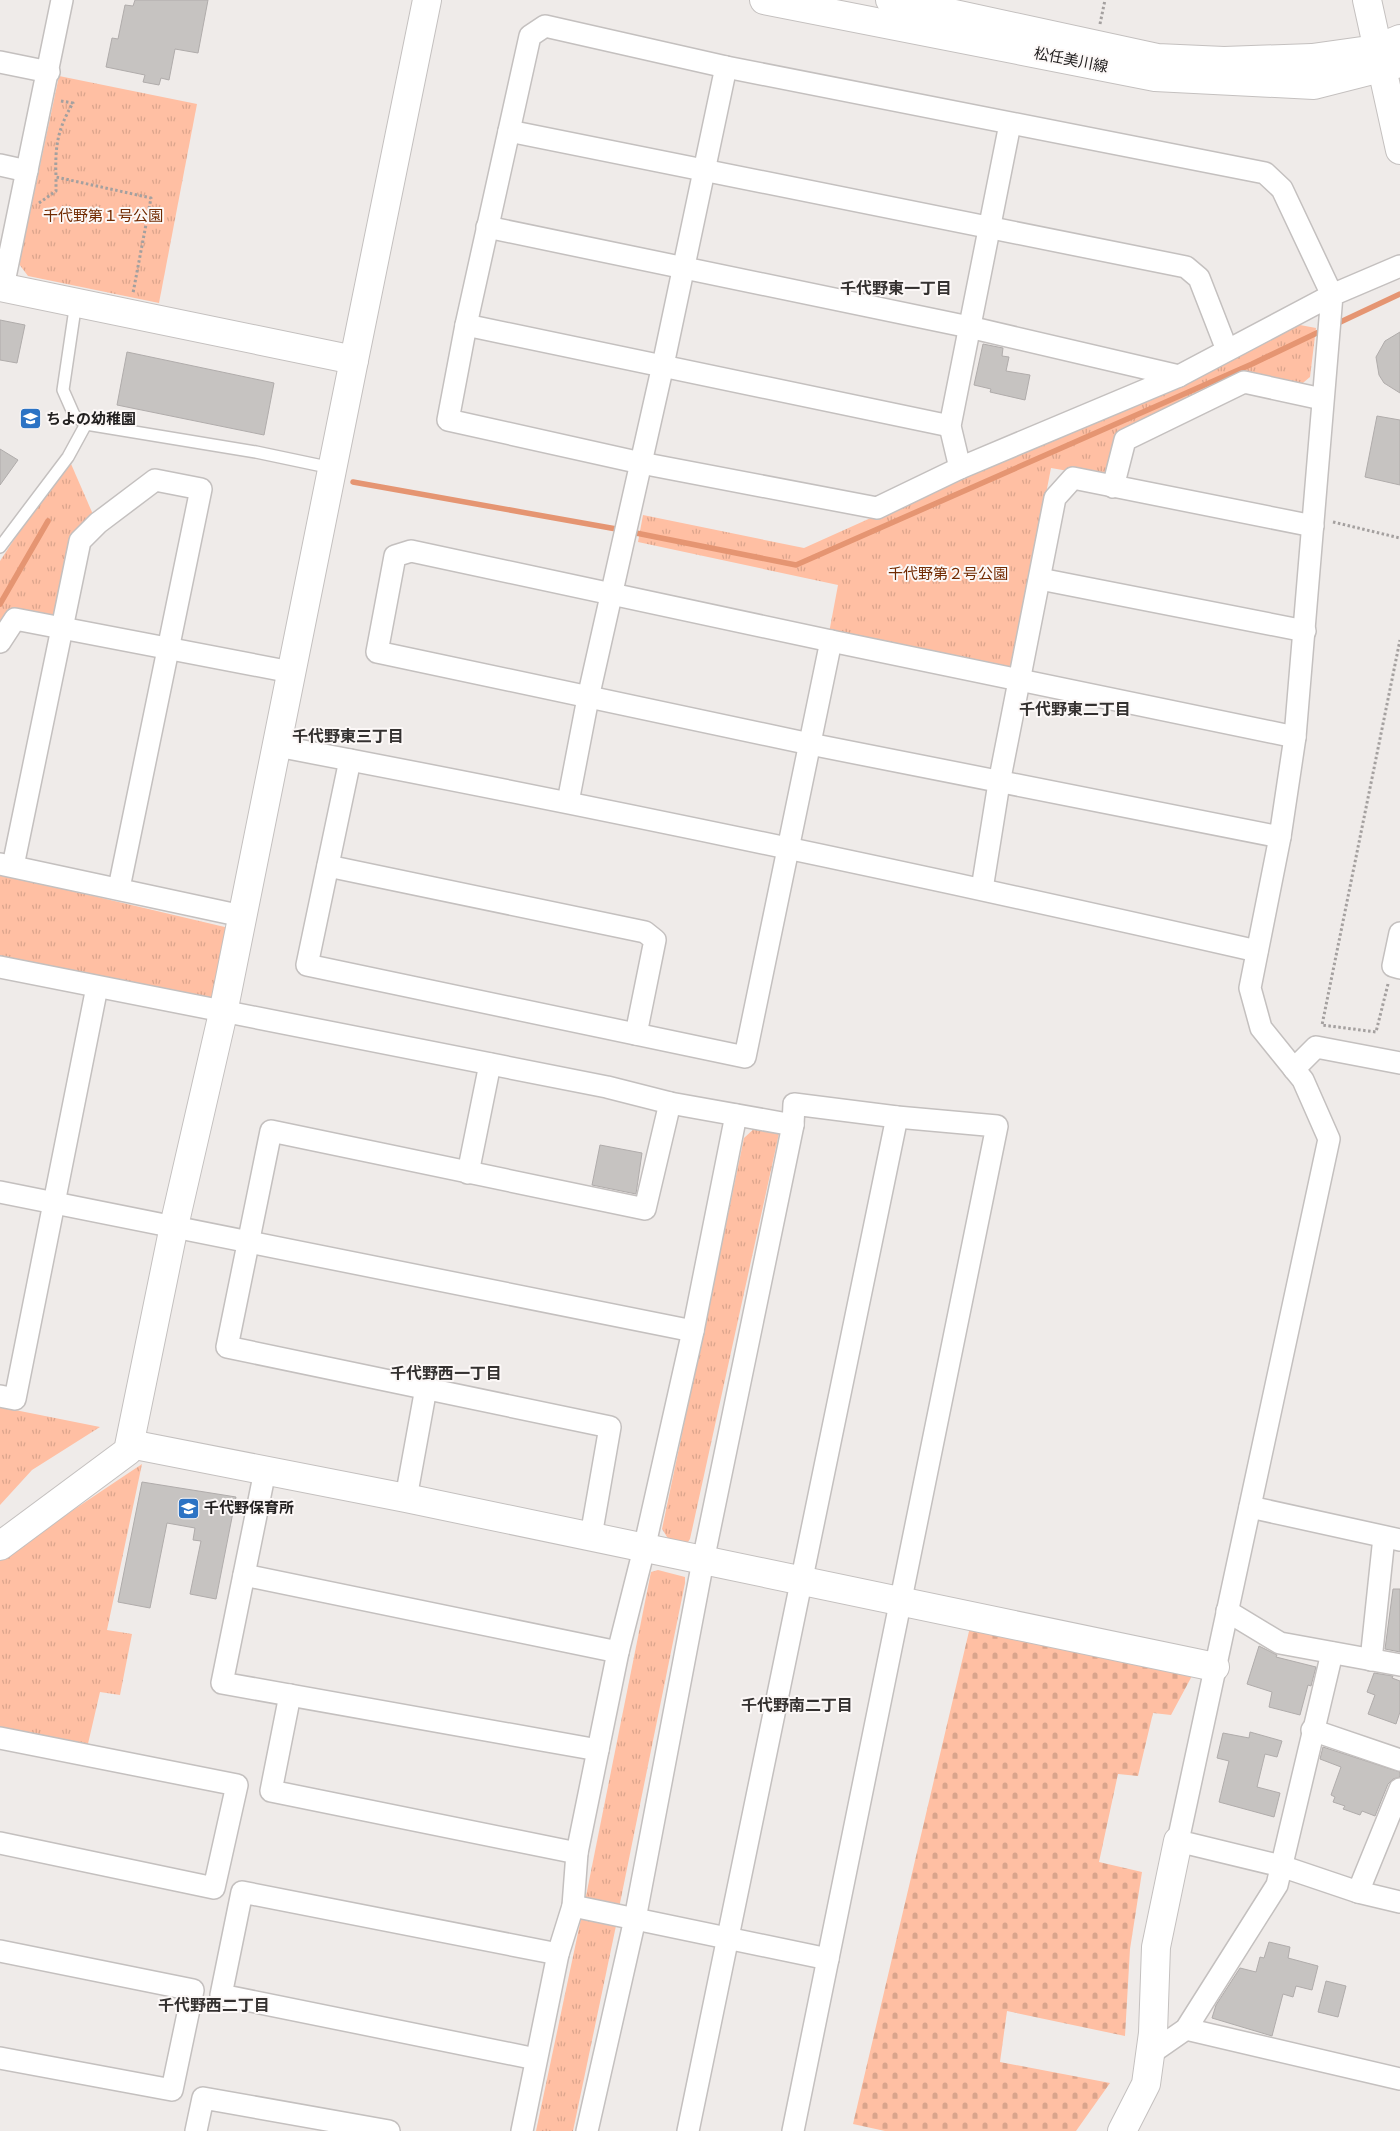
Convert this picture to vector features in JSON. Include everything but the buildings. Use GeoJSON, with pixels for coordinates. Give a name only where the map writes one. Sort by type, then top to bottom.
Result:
{"type":"FeatureCollection","features":[{"type":"Feature","properties":{"kind":"street"},"geometry":{"type":"LineString","coordinates":[[62,0],[1,287],[354,360]]}},
{"type":"Feature","properties":{"kind":"street"},"geometry":{"type":"LineString","coordinates":[[0,1546],[128,1451],[130,1444],[174,1226],[222,1013],[428,0]]}},
{"type":"Feature","properties":{"kind":"street","name":"松任美川線"},"geometry":{"type":"LineString","coordinates":[[764,0],[1155,77],[1314,85],[1389,55]]}},
{"type":"Feature","properties":{"kind":"street","name":"松任美川線"},"geometry":{"type":"LineString","coordinates":[[890,0],[1157,58],[1224,61],[1389,55]]}},
{"type":"Feature","properties":{"kind":"street"},"geometry":{"type":"LineString","coordinates":[[1367,0],[1389,55],[1400,150]]}},
{"type":"Feature","properties":{"kind":"street"},"geometry":{"type":"LineString","coordinates":[[1122,2131],[1146,2084],[1150,2054],[1156,1947],[1214,1666],[1329,1139],[1317,1106],[1303,1080],[1261,1028],[1250,988],[1280,837],[1295,736],[1314,522],[1330,304],[1282,189],[1266,173],[726,67],[545,26],[530,36],[466,325],[448,420],[640,463],[878,508],[960,468],[1179,376],[1227,350],[1330,304],[1400,266]]}},
{"type":"Feature","properties":{"kind":"street"},"geometry":{"type":"LineString","coordinates":[[0,62],[48,72]]}},
{"type":"Feature","properties":{"kind":"street"},"geometry":{"type":"LineString","coordinates":[[568,802],[588,698],[684,269],[703,168],[726,67]]}},
{"type":"Feature","properties":{"kind":"street"},"geometry":{"type":"LineString","coordinates":[[960,468],[950,426],[988,226],[1010,124]]}},
{"type":"Feature","properties":{"kind":"street"},"geometry":{"type":"LineString","coordinates":[[509,130],[988,226],[1186,268],[1199,278],[1227,350]]}},
{"type":"Feature","properties":{"kind":"street"},"geometry":{"type":"LineString","coordinates":[[0,165],[27,170]]}},
{"type":"Feature","properties":{"kind":"street"},"geometry":{"type":"LineString","coordinates":[[487,228],[969,327],[1179,376]]}},
{"type":"Feature","properties":{"kind":"street"},"geometry":{"type":"LineString","coordinates":[[466,325],[950,426]]}},
{"type":"Feature","properties":{"kind":"street"},"geometry":{"type":"LineString","coordinates":[[1113,487],[1125,440],[1244,382],[1322,399]]}},
{"type":"Feature","properties":{"kind":"street"},"geometry":{"type":"LineString","coordinates":[[982,889],[999,783],[1055,498],[1073,478],[1113,487],[1314,522]]}},
{"type":"Feature","properties":{"kind":"street"},"geometry":{"type":"LineString","coordinates":[[119,888],[201,489],[154,480],[98,523],[80,541],[62,629],[6,865],[242,916]]}},
{"type":"Feature","properties":{"kind":"street"},"geometry":{"type":"LineString","coordinates":[[1280,837],[999,783],[588,698],[377,652],[396,556],[411,551],[831,641],[1295,736]]}},
{"type":"Feature","properties":{"kind":"street"},"geometry":{"type":"LineString","coordinates":[[1040,579],[1305,631]]}},
{"type":"Feature","properties":{"kind":"street"},"geometry":{"type":"LineString","coordinates":[[0,642],[15,619],[291,672]]}},
{"type":"Feature","properties":{"kind":"street"},"geometry":{"type":"LineString","coordinates":[[350,760],[307,965],[745,1057],[831,641]]}},
{"type":"Feature","properties":{"kind":"street"},"geometry":{"type":"LineString","coordinates":[[277,746],[568,802],[982,889],[1257,951]]}},
{"type":"Feature","properties":{"kind":"street"},"geometry":{"type":"LineString","coordinates":[[328,866],[646,932],[655,940],[636,1034]]}},
{"type":"Feature","properties":{"kind":"street"},"geometry":{"type":"LineString","coordinates":[[1396,967],[1400,933]]}},
{"type":"Feature","properties":{"kind":"street"},"geometry":{"type":"LineString","coordinates":[[0,967],[222,1013],[607,1087],[670,1103],[793,1125]]}},
{"type":"Feature","properties":{"kind":"street"},"geometry":{"type":"LineString","coordinates":[[0,1396],[15,1399],[97,987]]}},
{"type":"Feature","properties":{"kind":"street"},"geometry":{"type":"LineString","coordinates":[[1294,1069],[1316,1047],[1400,1063]]}},
{"type":"Feature","properties":{"kind":"street"},"geometry":{"type":"LineString","coordinates":[[468,1173],[490,1064]]}},
{"type":"Feature","properties":{"kind":"street"},"geometry":{"type":"LineString","coordinates":[[591,1536],[610,1427],[227,1347],[271,1131],[645,1209],[670,1103]]}},
{"type":"Feature","properties":{"kind":"street"},"geometry":{"type":"LineString","coordinates":[[587,2131],[635,1919],[703,1561],[793,1125],[794,1104],[897,1117],[996,1126],[793,2131]]}},
{"type":"Feature","properties":{"kind":"street"},"geometry":{"type":"LineString","coordinates":[[522,2131],[558,1954],[573,1906],[577,1853],[618,1652],[644,1549],[693,1331],[736,1115]]}},
{"type":"Feature","properties":{"kind":"street"},"geometry":{"type":"LineString","coordinates":[[688,2131],[803,1581],[897,1117]]}},
{"type":"Feature","properties":{"kind":"street"},"geometry":{"type":"LineString","coordinates":[[0,1192],[248,1240],[693,1331]]}},
{"type":"Feature","properties":{"kind":"street"},"geometry":{"type":"LineString","coordinates":[[406,1498],[426,1388]]}},
{"type":"Feature","properties":{"kind":"street"},"geometry":{"type":"LineString","coordinates":[[130,1444],[406,1498],[1214,1666]]}},
{"type":"Feature","properties":{"kind":"street"},"geometry":{"type":"LineString","coordinates":[[265,1471],[222,1683],[598,1750]]}},
{"type":"Feature","properties":{"kind":"street"},"geometry":{"type":"LineString","coordinates":[[1250,1507],[1392,1539],[1371,1660]]}},
{"type":"Feature","properties":{"kind":"street"},"geometry":{"type":"LineString","coordinates":[[244,1575],[618,1652]]}},
{"type":"Feature","properties":{"kind":"street"},"geometry":{"type":"LineString","coordinates":[[1227,1611],[1280,1643],[1400,1665]]}},
{"type":"Feature","properties":{"kind":"street"},"geometry":{"type":"LineString","coordinates":[[1150,2054],[1186,2029],[1277,1885],[1312,1730],[1332,1653]]}},
{"type":"Feature","properties":{"kind":"street"},"geometry":{"type":"LineString","coordinates":[[290,1695],[271,1791],[577,1853]]}},
{"type":"Feature","properties":{"kind":"street"},"geometry":{"type":"LineString","coordinates":[[1312,1730],[1400,1760]]}},
{"type":"Feature","properties":{"kind":"street"},"geometry":{"type":"LineString","coordinates":[[0,1738],[237,1785],[214,1888],[0,1843]]}},
{"type":"Feature","properties":{"kind":"street"},"geometry":{"type":"LineString","coordinates":[[1358,1892],[1400,1789]]}},
{"type":"Feature","properties":{"kind":"street"},"geometry":{"type":"LineString","coordinates":[[1178,1841],[1281,1866],[1358,1892],[1400,1902]]}},
{"type":"Feature","properties":{"kind":"street"},"geometry":{"type":"LineString","coordinates":[[536,2059],[221,1995],[242,1892],[558,1954]]}},
{"type":"Feature","properties":{"kind":"street"},"geometry":{"type":"LineString","coordinates":[[573,1906],[828,1959]]}},
{"type":"Feature","properties":{"kind":"street"},"geometry":{"type":"LineString","coordinates":[[0,1951],[193,1990],[172,2090],[0,2058]]}},
{"type":"Feature","properties":{"kind":"street"},"geometry":{"type":"LineString","coordinates":[[1186,2029],[1400,2080]]}},
{"type":"Feature","properties":{"kind":"street"},"geometry":{"type":"LineString","coordinates":[[196,2131],[203,2098],[388,2131]]}},
{"type":"Feature","properties":{"kind":"lane"},"geometry":{"type":"LineString","coordinates":[[76,302],[63,390],[74,415],[86,424],[256,452],[334,468]]}},
{"type":"Feature","properties":{"kind":"lane"},"geometry":{"type":"LineString","coordinates":[[0,547],[68,457],[86,424]]}},
{"type":"Feature","properties":{"kind":"path"},"geometry":{"type":"LineString","coordinates":[[43,96],[73,104],[61,125],[55,144],[56,177],[151,198],[129,314]]}},
{"type":"Feature","properties":{"kind":"path"},"geometry":{"type":"LineString","coordinates":[[1314,522],[1400,538]]}},
{"type":"Feature","properties":{"kind":"path"},"geometry":{"type":"LineString","coordinates":[[1396,967],[1376,1032],[1322,1025],[1400,640]]}},
{"type":"Feature","properties":{"kind":"green space","name":"千代野第１号公園"},"geometry":{"type":"Polygon","coordinates":[[[59,76],[197,104],[159,303],[28,276],[19,264],[59,76]]]}},
{"type":"Feature","properties":{"kind":"green space","name":"千代野第２号公園"},"geometry":{"type":"Polygon","coordinates":[[[1300,325],[1316,328],[1310,377],[1298,387],[1238,378],[1119,437],[1109,478],[1051,468],[1013,664],[1005,669],[829,633],[838,585],[638,542],[643,515],[804,548],[1300,325]]]}},
{"type":"Feature","properties":{"kind":"green space"},"geometry":{"type":"Polygon","coordinates":[[[68,457],[95,519],[57,620],[0,631],[0,561],[68,457]]]}},
{"type":"Feature","properties":{"kind":"green space"},"geometry":{"type":"Polygon","coordinates":[[[0,874],[229,928],[212,1001],[0,957],[0,874]]]}},
{"type":"Feature","properties":{"kind":"green space"},"geometry":{"type":"Polygon","coordinates":[[[756,1127],[780,1129],[690,1539],[686,1545],[669,1540],[662,1529],[744,1138],[756,1127]]]}},
{"type":"Feature","properties":{"kind":"green space"},"geometry":{"type":"Polygon","coordinates":[[[0,1407],[100,1427],[32,1470],[0,1505],[0,1407]]]}},
{"type":"Feature","properties":{"kind":"green space"},"geometry":{"type":"Polygon","coordinates":[[[142,1464],[107,1630],[132,1634],[120,1695],[100,1692],[87,1748],[0,1730],[0,1559],[142,1464]]]}},
{"type":"Feature","properties":{"kind":"green space"},"geometry":{"type":"Polygon","coordinates":[[[658,1570],[685,1577],[685,1583],[619,1908],[585,1901],[651,1572],[658,1570]]]}},
{"type":"Feature","properties":{"kind":"green space"},"geometry":{"type":"Polygon","coordinates":[[[970,1627],[1193,1674],[1171,1715],[1153,1713],[1138,1776],[1118,1774],[1099,1862],[1142,1872],[1130,1949],[1125,2036],[1007,2011],[1000,2062],[1110,2083],[1076,2131],[885,2131],[853,2124],[970,1627]]]}},
{"type":"Feature","properties":{"kind":"green space"},"geometry":{"type":"Polygon","coordinates":[[[582,1914],[617,1921],[573,2131],[536,2131],[582,1914]]]}},
{"type":"Feature","properties":{"kind":"waterway"},"geometry":{"type":"LineString","coordinates":[[1334,325],[1400,294]]}},
{"type":"Feature","properties":{"kind":"waterway"},"geometry":{"type":"LineString","coordinates":[[631,532],[796,565],[1252,364],[1323,330]]}},
{"type":"Feature","properties":{"kind":"waterway"},"geometry":{"type":"LineString","coordinates":[[353,482],[622,530]]}},
{"type":"Feature","properties":{"kind":"waterway"},"geometry":{"type":"LineString","coordinates":[[0,604],[48,521]]}},
{"type":"Feature","properties":{"kind":"place","name":"ちよの幼稚園"},"geometry":{"type":"Point","coordinates":[30,419]}},
{"type":"Feature","properties":{"kind":"place","name":"千代野保育所"},"geometry":{"type":"Point","coordinates":[188,1508]}},
{"type":"Feature","properties":{"kind":"district","name":"千代野東一丁目"},"geometry":{"type":"Point","coordinates":[896,288]}},
{"type":"Feature","properties":{"kind":"district","name":"千代野東二丁目"},"geometry":{"type":"Point","coordinates":[1075,709]}},
{"type":"Feature","properties":{"kind":"district","name":"千代野東三丁目"},"geometry":{"type":"Point","coordinates":[348,736]}},
{"type":"Feature","properties":{"kind":"district","name":"千代野西一丁目"},"geometry":{"type":"Point","coordinates":[446,1373]}},
{"type":"Feature","properties":{"kind":"district","name":"千代野南二丁目"},"geometry":{"type":"Point","coordinates":[797,1705]}},
{"type":"Feature","properties":{"kind":"district","name":"千代野西二丁目"},"geometry":{"type":"Point","coordinates":[214,2005]}}]}
